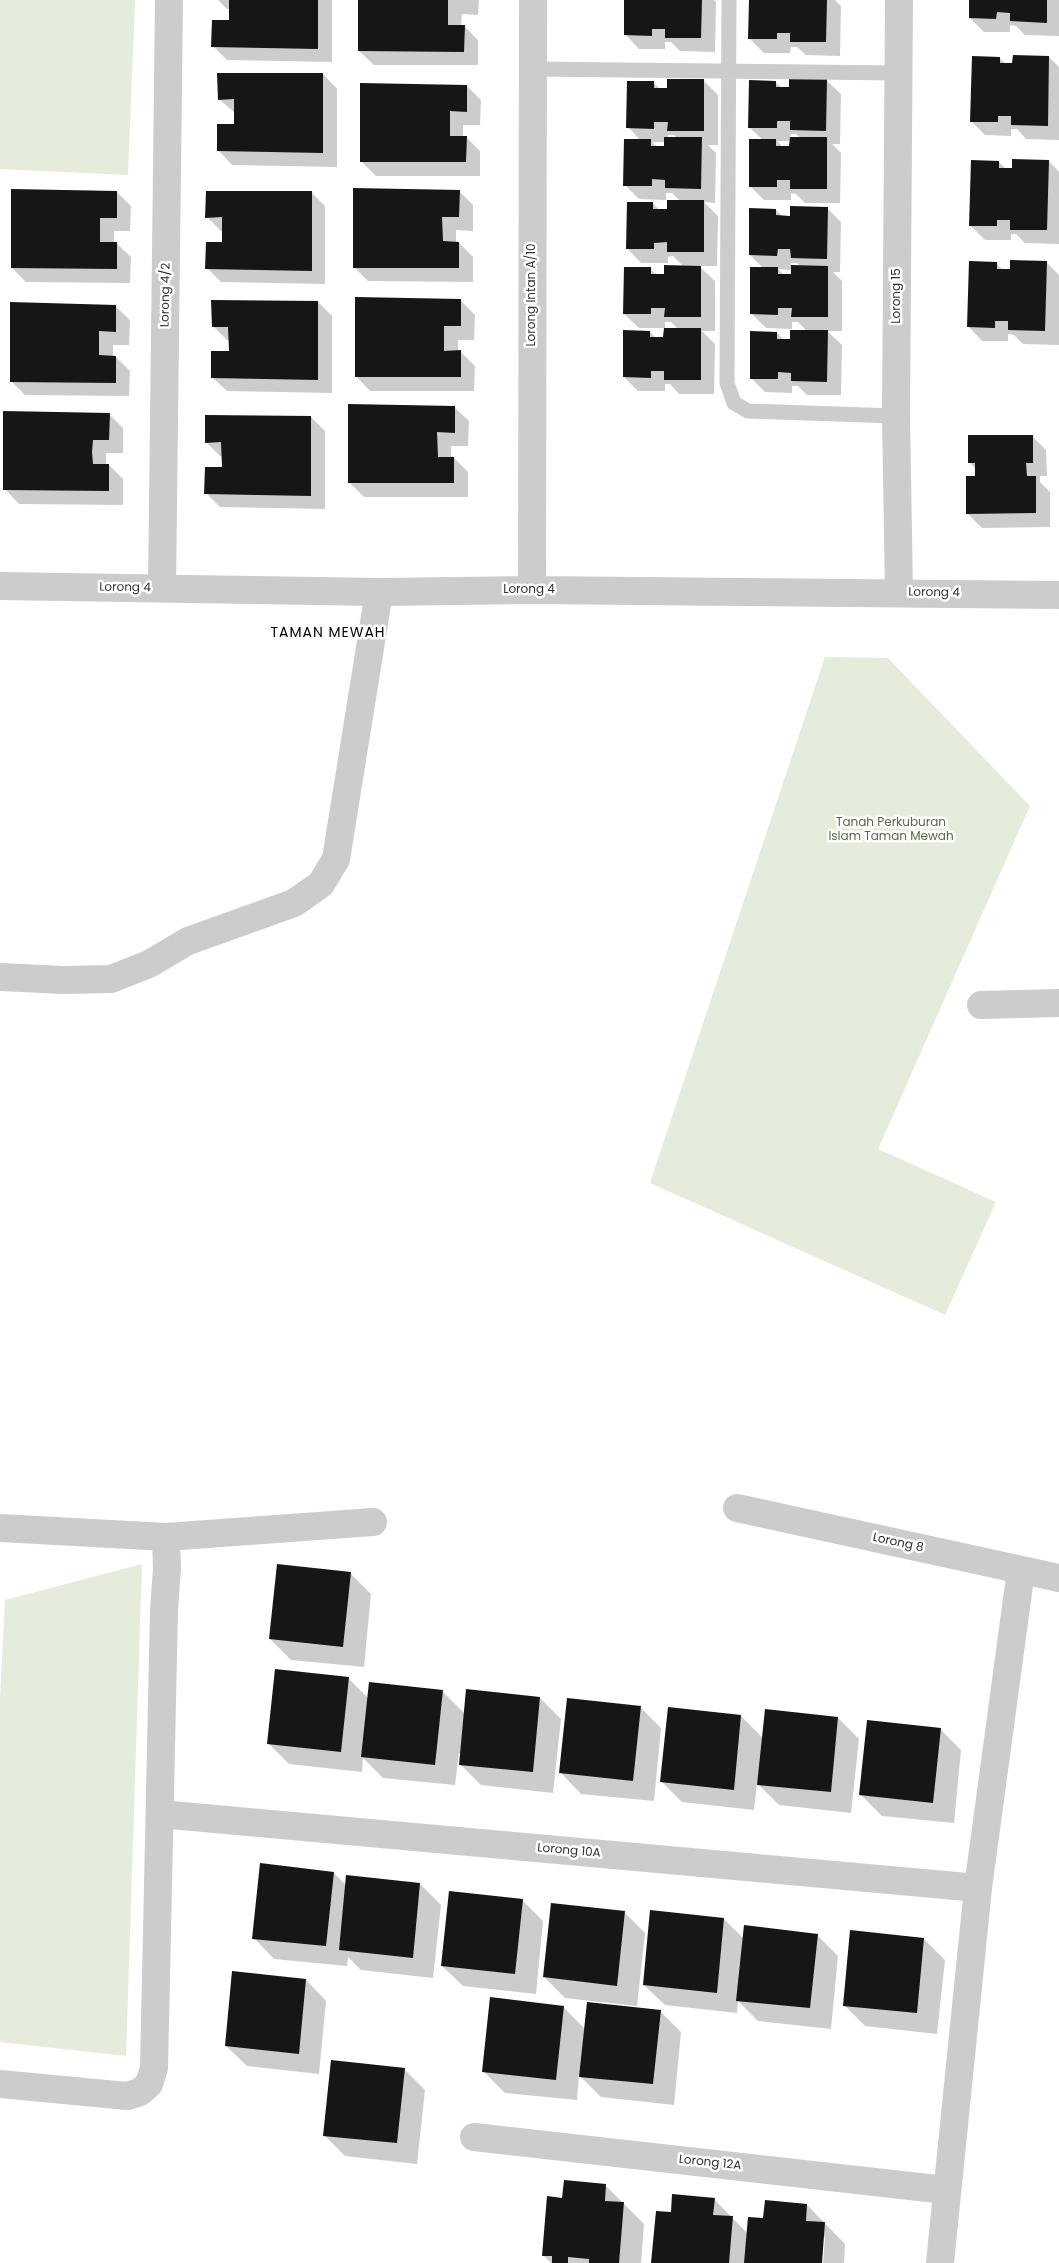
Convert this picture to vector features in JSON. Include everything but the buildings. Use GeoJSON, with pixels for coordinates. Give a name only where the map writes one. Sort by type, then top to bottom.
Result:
{"type":"FeatureCollection","features":[{"type":"Feature","properties":{"kind":"street","name":"Lorong 4/2"},"geometry":{"type":"LineString","coordinates":[[162,589],[169,0]]}},
{"type":"Feature","properties":{"kind":"street","name":"Lorong Intan A/10"},"geometry":{"type":"LineString","coordinates":[[532,590],[533,0]]}},
{"type":"Feature","properties":{"kind":"street","name":"Lorong 15"},"geometry":{"type":"LineString","coordinates":[[899,0],[896,416],[899,592]]}},
{"type":"Feature","properties":{"kind":"street","name":"Lorong 4"},"geometry":{"type":"LineString","coordinates":[[0,586],[379,592],[532,590],[1059,595]]}},
{"type":"Feature","properties":{"kind":"street"},"geometry":{"type":"LineString","coordinates":[[0,978],[110,979],[149,964],[188,941],[294,903],[321,884],[336,860],[379,592]]}},
{"type":"Feature","properties":{"kind":"street"},"geometry":{"type":"LineString","coordinates":[[980,1005],[1059,1003]]}},
{"type":"Feature","properties":{"kind":"street","name":"Lorong 8"},"geometry":{"type":"LineString","coordinates":[[737,1508],[1059,1578]]}},
{"type":"Feature","properties":{"kind":"street"},"geometry":{"type":"LineString","coordinates":[[0,1528],[166,1537],[373,1522]]}},
{"type":"Feature","properties":{"kind":"street"},"geometry":{"type":"LineString","coordinates":[[0,2084],[126,2096],[140,2092],[149,2084],[154,2068],[164,1610],[167,1569],[166,1537]]}},
{"type":"Feature","properties":{"kind":"street"},"geometry":{"type":"LineString","coordinates":[[940,2263],[978,1888],[1021,1570]]}},
{"type":"Feature","properties":{"kind":"street","name":"Lorong 10A"},"geometry":{"type":"LineString","coordinates":[[160,1814],[978,1888]]}},
{"type":"Feature","properties":{"kind":"street","name":"Lorong 12A"},"geometry":{"type":"LineString","coordinates":[[474,2137],[946,2190]]}},
{"type":"Feature","properties":{"kind":"lane"},"geometry":{"type":"LineString","coordinates":[[729,0],[727,383],[734,403],[748,412],[896,416]]}},
{"type":"Feature","properties":{"kind":"lane"},"geometry":{"type":"LineString","coordinates":[[532,69],[899,73]]}},
{"type":"Feature","properties":{"kind":"green space"},"geometry":{"type":"Polygon","coordinates":[[[0,0],[135,0],[128,175],[0,169],[0,0]]]}},
{"type":"Feature","properties":{"kind":"green space","name":"Tanah Perkuburan Islam Taman Mewah"},"geometry":{"type":"Polygon","coordinates":[[[825,657],[888,658],[1030,806],[878,1149],[996,1202],[945,1315],[650,1183],[825,657]]]}},
{"type":"Feature","properties":{"kind":"green space"},"geometry":{"type":"Polygon","coordinates":[[[142,1564],[126,2056],[0,2042],[0,1698],[5,1600],[142,1564]]]}},
{"type":"Feature","properties":{"kind":"district","name":"TAMAN MEWAH"},"geometry":{"type":"Point","coordinates":[328,633]}}]}
